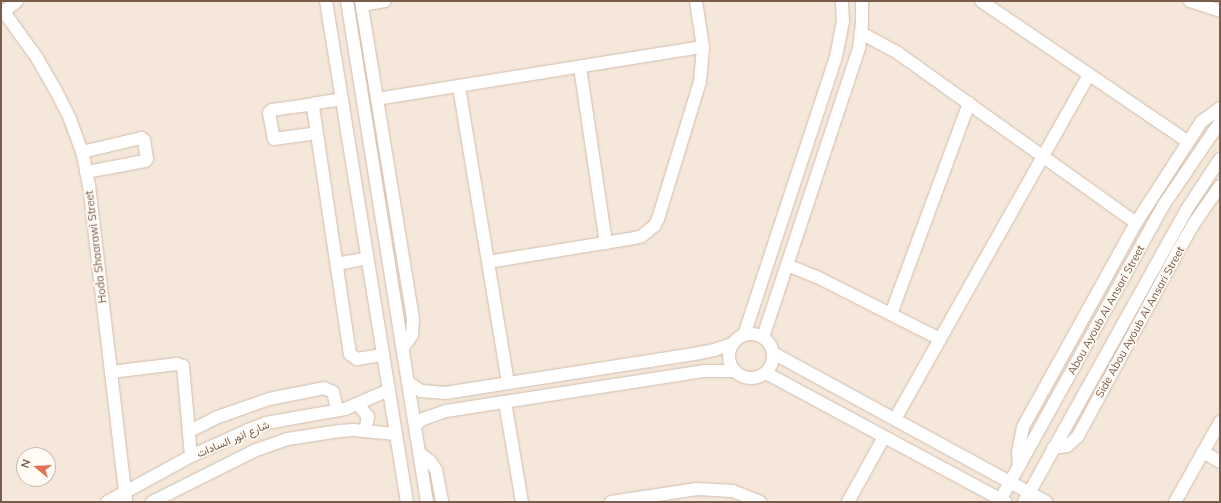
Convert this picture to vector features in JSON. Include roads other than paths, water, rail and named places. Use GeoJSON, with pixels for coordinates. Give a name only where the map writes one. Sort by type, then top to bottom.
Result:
{"type":"FeatureCollection","features":[{"type":"Feature","properties":{"kind":"street"},"geometry":{"type":"LineString","coordinates":[[2,13],[17,1]]}},
{"type":"Feature","properties":{"kind":"street"},"geometry":{"type":"LineString","coordinates":[[326,1],[407,502]]}},
{"type":"Feature","properties":{"kind":"street"},"geometry":{"type":"LineString","coordinates":[[347,1],[427,502]]}},
{"type":"Feature","properties":{"kind":"street"},"geometry":{"type":"LineString","coordinates":[[385,1],[361,3],[413,320],[412,335],[402,348]]}},
{"type":"Feature","properties":{"kind":"street"},"geometry":{"type":"LineString","coordinates":[[488,262],[642,236],[654,226],[658,219],[700,82],[703,47],[696,1]]}},
{"type":"Feature","properties":{"kind":"street"},"geometry":{"type":"LineString","coordinates":[[408,382],[421,390],[445,393],[704,353],[733,344],[744,335],[836,57],[843,22],[842,1]]}},
{"type":"Feature","properties":{"kind":"street"},"geometry":{"type":"LineString","coordinates":[[763,337],[859,48],[862,1]]}},
{"type":"Feature","properties":{"kind":"street"},"geometry":{"type":"LineString","coordinates":[[981,1],[1187,141]]}},
{"type":"Feature","properties":{"kind":"street"},"geometry":{"type":"LineString","coordinates":[[1190,1],[1220,11]]}},
{"type":"Feature","properties":{"kind":"street"},"geometry":{"type":"LineString","coordinates":[[1216,1],[1220,4]]}},
{"type":"Feature","properties":{"kind":"street","name":"Hoda Shaarawi Street"},"geometry":{"type":"LineString","coordinates":[[2,13],[37,58],[56,91],[70,119],[82,152],[86,172],[126,498]]}},
{"type":"Feature","properties":{"kind":"street"},"geometry":{"type":"LineString","coordinates":[[861,33],[886,45],[1136,223]]}},
{"type":"Feature","properties":{"kind":"street"},"geometry":{"type":"LineString","coordinates":[[377,99],[703,47]]}},
{"type":"Feature","properties":{"kind":"street"},"geometry":{"type":"LineString","coordinates":[[580,67],[606,243]]}},
{"type":"Feature","properties":{"kind":"street"},"geometry":{"type":"LineString","coordinates":[[895,419],[1089,75]]}},
{"type":"Feature","properties":{"kind":"street"},"geometry":{"type":"LineString","coordinates":[[459,87],[508,383]]}},
{"type":"Feature","properties":{"kind":"street"},"geometry":{"type":"LineString","coordinates":[[317,133],[274,139],[269,113],[272,110],[342,99]]}},
{"type":"Feature","properties":{"kind":"street"},"geometry":{"type":"LineString","coordinates":[[891,314],[969,103]]}},
{"type":"Feature","properties":{"kind":"street"},"geometry":{"type":"LineString","coordinates":[[315,104],[313,107],[350,354],[357,359],[384,356]]}},
{"type":"Feature","properties":{"kind":"street"},"geometry":{"type":"LineString","coordinates":[[1019,466],[1018,453],[1023,427],[1136,223],[1187,141],[1201,122],[1220,108]]}},
{"type":"Feature","properties":{"kind":"street","name":"Abou Ayoub Al Ansari Street"},"geometry":{"type":"LineString","coordinates":[[1002,501],[1010,482],[1163,206],[1220,122]]}},
{"type":"Feature","properties":{"kind":"street"},"geometry":{"type":"LineString","coordinates":[[82,152],[141,138],[144,140],[147,158],[146,161],[86,172]]}},
{"type":"Feature","properties":{"kind":"street","name":"Abou Ayoub Al Ansari Street"},"geometry":{"type":"LineString","coordinates":[[1027,497],[1188,209],[1220,159]]}},
{"type":"Feature","properties":{"kind":"street","name":"Side Abou Ayoub Al Ansari Street"},"geometry":{"type":"LineString","coordinates":[[1054,448],[1067,446],[1078,436],[1178,250],[1220,186]]}},
{"type":"Feature","properties":{"kind":"street"},"geometry":{"type":"LineString","coordinates":[[337,264],[368,258]]}},
{"type":"Feature","properties":{"kind":"street"},"geometry":{"type":"LineString","coordinates":[[787,265],[817,277],[940,339]]}},
{"type":"Feature","properties":{"kind":"street"},"geometry":{"type":"LineString","coordinates":[[415,425],[423,418],[433,414],[706,371],[734,371],[746,378],[753,379],[766,373],[773,360],[773,353],[771,347],[763,337],[757,335],[744,335]]}},
{"type":"Feature","properties":{"kind":"street"},"geometry":{"type":"LineString","coordinates":[[733,344],[729,358],[734,371]]}},
{"type":"Feature","properties":{"kind":"street"},"geometry":{"type":"LineString","coordinates":[[773,353],[1010,482],[1027,497],[1046,502]]}},
{"type":"Feature","properties":{"kind":"street"},"geometry":{"type":"LineString","coordinates":[[111,372],[177,364],[183,366],[190,430],[191,456]]}},
{"type":"Feature","properties":{"kind":"street"},"geometry":{"type":"LineString","coordinates":[[766,373],[1002,501]]}},
{"type":"Feature","properties":{"kind":"street"},"geometry":{"type":"LineString","coordinates":[[190,430],[230,412],[269,399],[324,388],[333,392],[337,410]]}},
{"type":"Feature","properties":{"kind":"street","name":"شارع انور السادات"},"geometry":{"type":"LineString","coordinates":[[107,502],[126,498],[191,456],[266,423],[359,405],[389,390]]}},
{"type":"Feature","properties":{"kind":"street"},"geometry":{"type":"LineString","coordinates":[[505,402],[522,502]]}},
{"type":"Feature","properties":{"kind":"street"},"geometry":{"type":"LineString","coordinates":[[359,405],[368,417],[365,431]]}},
{"type":"Feature","properties":{"kind":"street"},"geometry":{"type":"LineString","coordinates":[[1175,502],[1220,422]]}},
{"type":"Feature","properties":{"kind":"street","name":"شارع انور السادات"},"geometry":{"type":"LineString","coordinates":[[152,502],[256,450],[272,444],[320,433],[365,431],[396,434]]}},
{"type":"Feature","properties":{"kind":"street"},"geometry":{"type":"LineString","coordinates":[[848,502],[884,436]]}},
{"type":"Feature","properties":{"kind":"street"},"geometry":{"type":"LineString","coordinates":[[1203,452],[1220,462]]}},
{"type":"Feature","properties":{"kind":"street"},"geometry":{"type":"LineString","coordinates":[[420,454],[430,461],[436,470],[442,502]]}},
{"type":"Feature","properties":{"kind":"street"},"geometry":{"type":"LineString","coordinates":[[611,502],[653,499],[697,489],[733,491],[760,502]]}}]}
